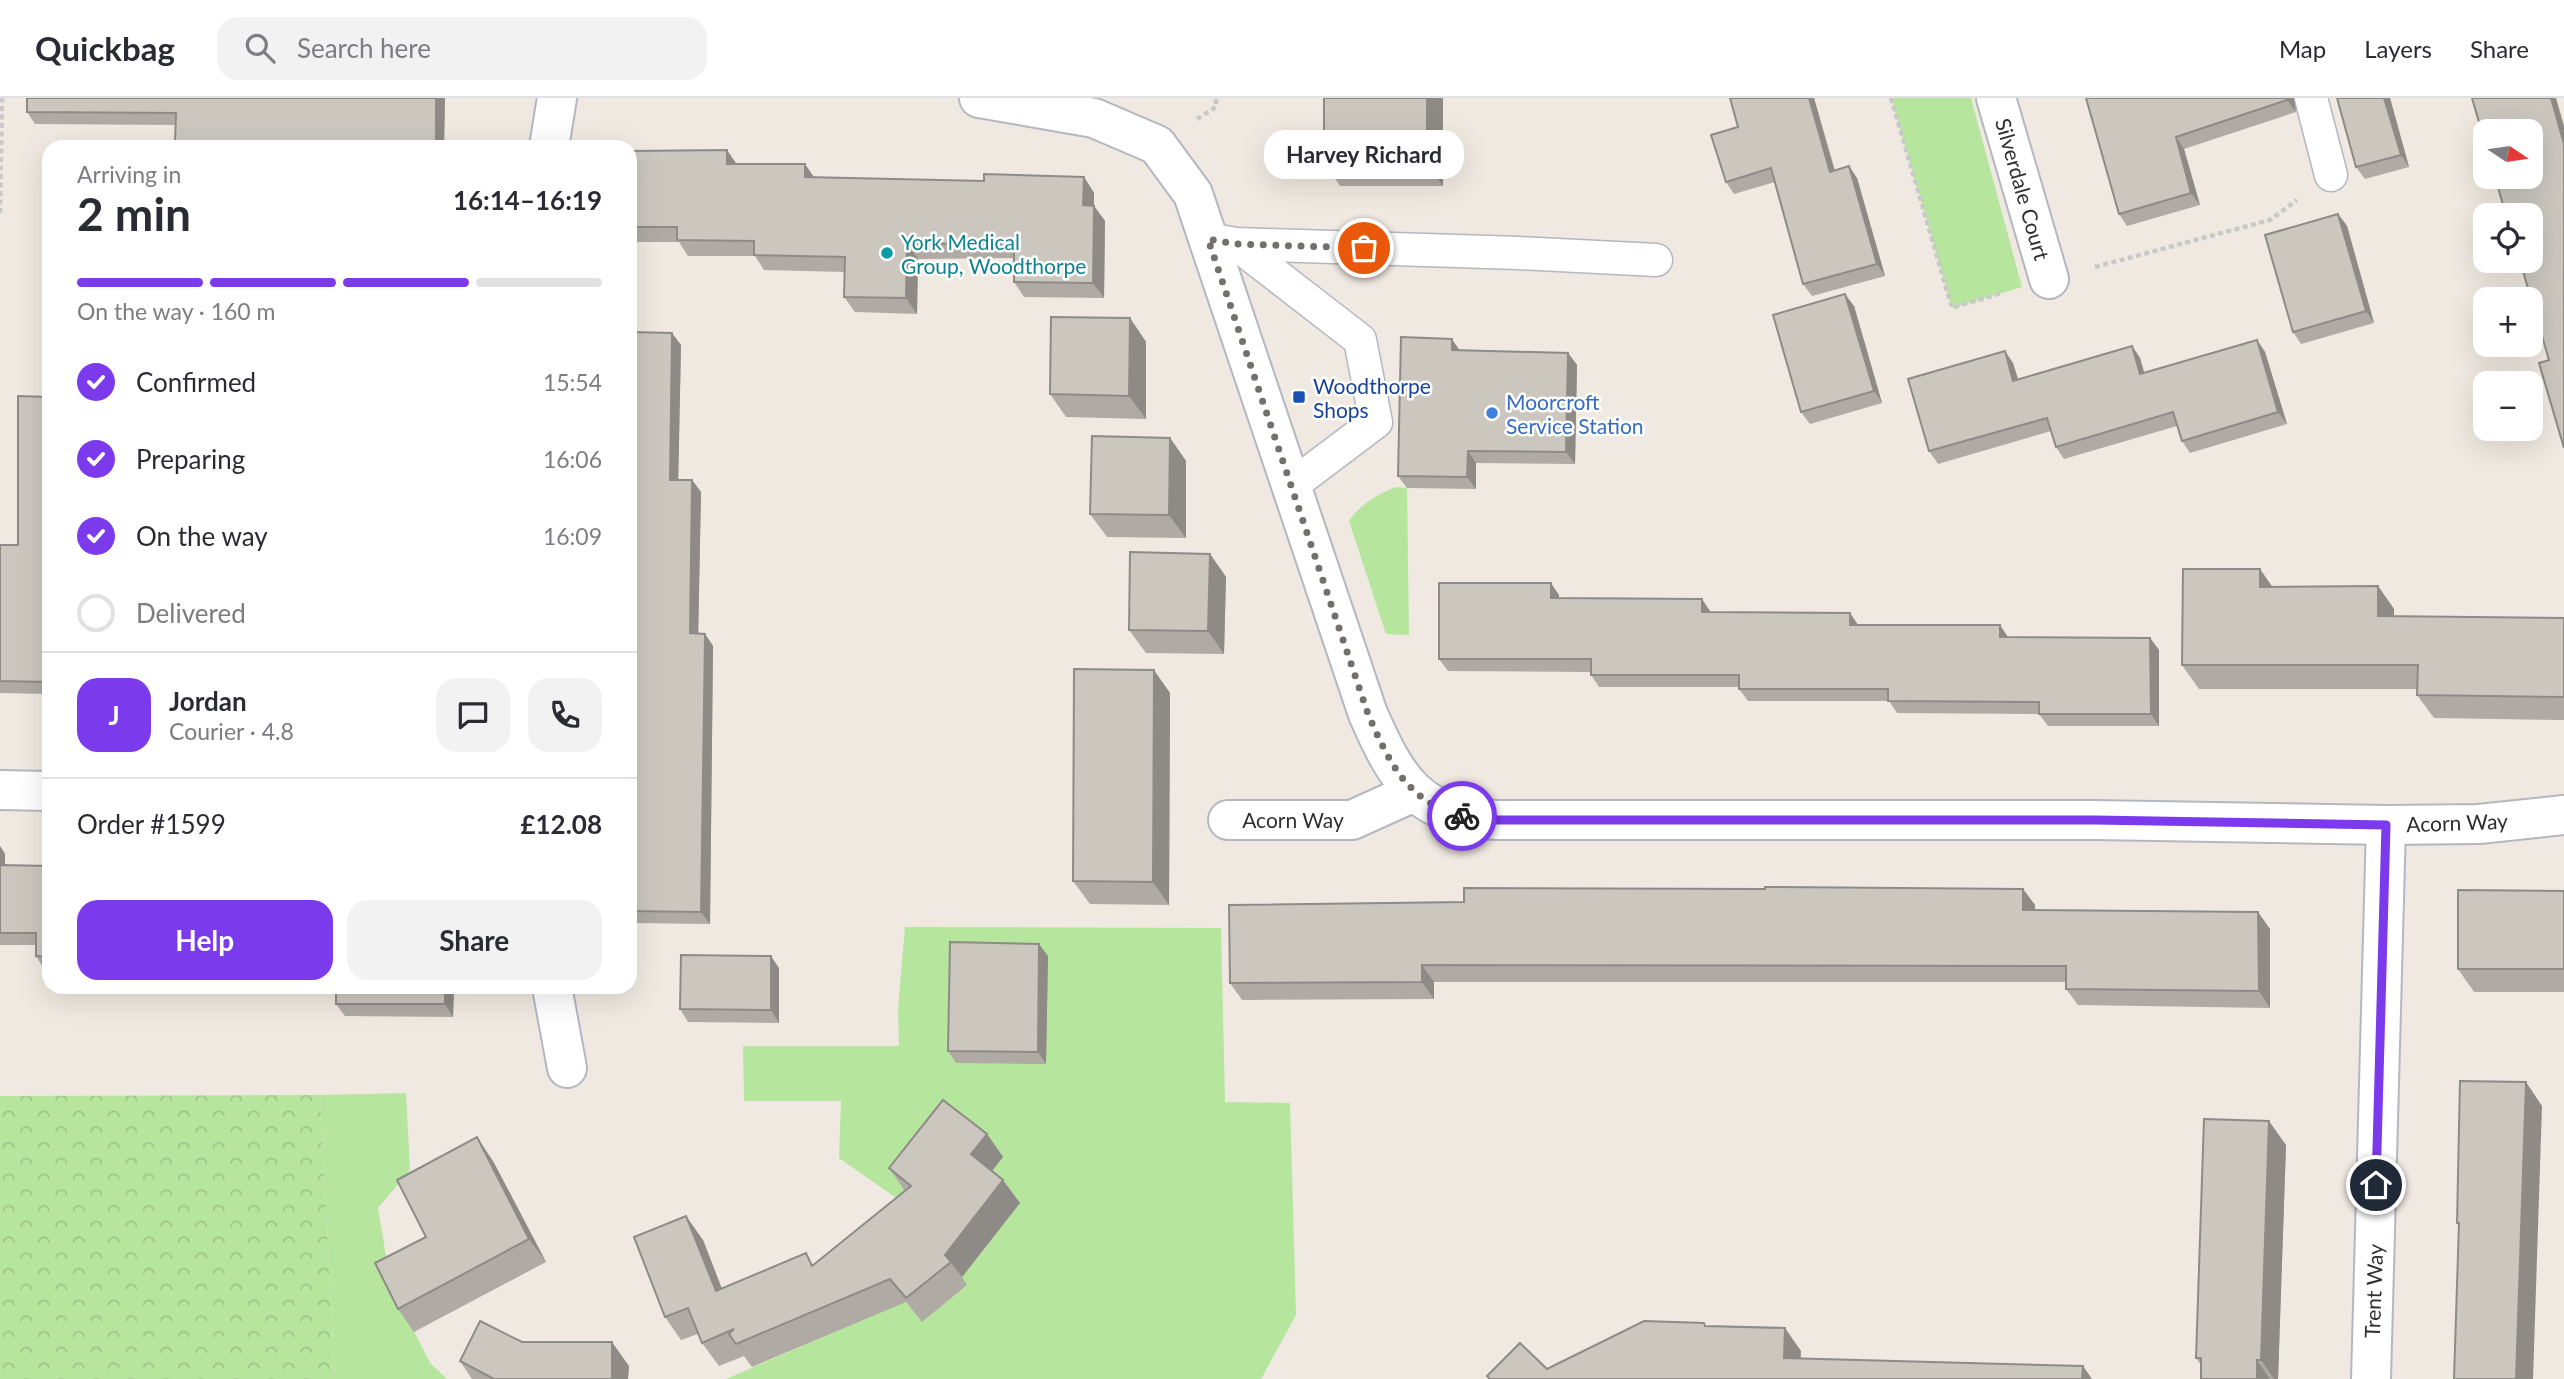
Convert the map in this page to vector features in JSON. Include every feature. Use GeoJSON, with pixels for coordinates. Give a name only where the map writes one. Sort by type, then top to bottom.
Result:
{"type":"FeatureCollection","features":[{"type":"Feature","properties":{"kind":"street"},"geometry":{"type":"LineString","coordinates":[[550,140],[557,98]]}},
{"type":"Feature","properties":{"kind":"street","name":"Silverdale Court"},"geometry":{"type":"LineString","coordinates":[[1996,98],[2049,279]]}},
{"type":"Feature","properties":{"kind":"street"},"geometry":{"type":"LineString","coordinates":[[988,99],[1094,118],[1157,145],[1222,242],[1291,486],[1368,714],[1388,759],[1413,792]]}},
{"type":"Feature","properties":{"kind":"street"},"geometry":{"type":"LineString","coordinates":[[0,790],[42,791]]}},
{"type":"Feature","properties":{"kind":"street","name":"Acorn Way"},"geometry":{"type":"LineString","coordinates":[[1228,820],[1352,820],[1413,792],[1445,812],[1474,820],[2095,820],[2386,825],[2479,824],[2564,815]]}},
{"type":"Feature","properties":{"kind":"street","name":"Trent Way"},"geometry":{"type":"LineString","coordinates":[[2371,1379],[2386,825]]}},
{"type":"Feature","properties":{"kind":"street"},"geometry":{"type":"LineString","coordinates":[[553,994],[567,1068]]}},
{"type":"Feature","properties":{"kind":"lane"},"geometry":{"type":"LineString","coordinates":[[2311,98],[2332,174]]}},
{"type":"Feature","properties":{"kind":"lane"},"geometry":{"type":"LineString","coordinates":[[1222,242],[1656,260]]}},
{"type":"Feature","properties":{"kind":"lane"},"geometry":{"type":"LineString","coordinates":[[1222,242],[1360,340],[1376,422],[1291,486]]}},
{"type":"Feature","properties":{"kind":"path"},"geometry":{"type":"LineString","coordinates":[[0,213],[2,98]]}},
{"type":"Feature","properties":{"kind":"green space"},"geometry":{"type":"Polygon","coordinates":[[[1891,98],[1971,98],[2022,287],[1952,308],[1891,98]]]}},
{"type":"Feature","properties":{"kind":"green space"},"geometry":{"type":"Polygon","coordinates":[[[1396,487],[1407,488],[1409,635],[1386,634],[1349,521],[1370,501],[1396,487]]]}},
{"type":"Feature","properties":{"kind":"green space"},"geometry":{"type":"Polygon","coordinates":[[[905,927],[1221,928],[1225,1102],[1290,1103],[1296,1315],[1261,1379],[726,1379],[844,1328],[868,1257],[922,1321],[918,1214],[978,1257],[1019,1203],[987,1177],[1003,1157],[902,1202],[839,1158],[841,1101],[744,1101],[743,1046],[899,1046],[898,1009],[905,927]]]}},
{"type":"Feature","properties":{"kind":"green space"},"geometry":{"type":"Polygon","coordinates":[[[406,1093],[410,1170],[378,1208],[391,1286],[430,1363],[447,1379],[335,1379],[320,1095],[406,1093]]]}},
{"type":"Feature","properties":{"kind":"green space"},"geometry":{"type":"Polygon","coordinates":[[[320,1095],[335,1379],[0,1379],[0,1096],[320,1095]]]}},
{"type":"Feature","properties":{"kind":"building"},"geometry":{"type":"Polygon","coordinates":[[[27,98],[436,98],[436,140],[175,140],[176,113],[27,112],[27,98]]]}},
{"type":"Feature","properties":{"kind":"building"},"geometry":{"type":"Polygon","coordinates":[[[1324,98],[1427,98],[1427,163],[1324,162],[1324,98]]]}},
{"type":"Feature","properties":{"kind":"building"},"geometry":{"type":"Polygon","coordinates":[[[1730,98],[1809,98],[1830,172],[1849,166],[1877,264],[1803,284],[1771,168],[1726,182],[1711,135],[1738,127],[1730,98]]]}},
{"type":"Feature","properties":{"kind":"building"},"geometry":{"type":"Polygon","coordinates":[[[2086,98],[2287,100],[2176,137],[2191,193],[2119,214],[2086,98]]]}},
{"type":"Feature","properties":{"kind":"building"},"geometry":{"type":"Polygon","coordinates":[[[2337,98],[2384,98],[2401,155],[2356,167],[2337,98]]]}},
{"type":"Feature","properties":{"kind":"building"},"geometry":{"type":"Polygon","coordinates":[[[2472,98],[2551,98],[2564,144],[2564,448],[2539,363],[2549,360],[2543,340],[2543,287],[2528,287],[2524,273],[2543,273],[2543,203],[2503,203],[2498,189],[2543,189],[2543,119],[2478,119],[2472,98]]]}},
{"type":"Feature","properties":{"kind":"building"},"geometry":{"type":"Polygon","coordinates":[[[727,150],[727,164],[805,164],[805,177],[984,181],[984,174],[1084,177],[1083,205],[1094,206],[1093,283],[1014,282],[1014,243],[907,244],[906,298],[844,297],[845,257],[754,255],[754,241],[677,240],[677,227],[637,227],[637,151],[727,150]]]}},
{"type":"Feature","properties":{"kind":"building"},"geometry":{"type":"Polygon","coordinates":[[[2338,214],[2366,311],[2293,332],[2265,235],[2338,214]]]}},
{"type":"Feature","properties":{"kind":"building"},"geometry":{"type":"Polygon","coordinates":[[[1845,294],[1874,391],[1801,412],[1773,315],[1845,294]]]}},
{"type":"Feature","properties":{"kind":"building"},"geometry":{"type":"Polygon","coordinates":[[[1051,317],[1130,318],[1129,396],[1050,394],[1051,317]]]}},
{"type":"Feature","properties":{"kind":"building"},"geometry":{"type":"Polygon","coordinates":[[[637,332],[672,333],[670,480],[692,480],[690,633],[705,634],[701,912],[637,911],[637,332]]]}},
{"type":"Feature","properties":{"kind":"building","name":"Moorcroft Service Station"},"geometry":{"type":"Polygon","coordinates":[[[1401,337],[1452,339],[1452,350],[1568,353],[1566,452],[1468,451],[1467,477],[1398,476],[1401,337]]]}},
{"type":"Feature","properties":{"kind":"building"},"geometry":{"type":"Polygon","coordinates":[[[2257,340],[2278,412],[2182,441],[2173,412],[2056,447],[2047,418],[1929,451],[1908,379],[2005,351],[2013,381],[2132,346],[2140,374],[2257,340]]]}},
{"type":"Feature","properties":{"kind":"building"},"geometry":{"type":"Polygon","coordinates":[[[18,396],[42,397],[42,682],[0,681],[0,545],[18,545],[18,396]]]}},
{"type":"Feature","properties":{"kind":"building"},"geometry":{"type":"Polygon","coordinates":[[[1092,436],[1170,438],[1169,515],[1090,514],[1092,436]]]}},
{"type":"Feature","properties":{"kind":"building"},"geometry":{"type":"Polygon","coordinates":[[[1130,552],[1210,554],[1208,631],[1129,630],[1130,552]]]}},
{"type":"Feature","properties":{"kind":"building"},"geometry":{"type":"Polygon","coordinates":[[[2183,569],[2260,569],[2260,587],[2378,586],[2378,616],[2564,618],[2564,697],[2417,695],[2418,665],[2182,665],[2183,569]]]}},
{"type":"Feature","properties":{"kind":"building"},"geometry":{"type":"Polygon","coordinates":[[[1439,583],[1551,583],[1551,598],[1702,599],[1702,612],[1850,613],[1850,625],[2000,625],[2000,637],[2150,638],[2151,714],[2039,714],[2039,702],[1888,701],[1888,689],[1739,689],[1739,675],[1591,675],[1591,659],[1439,659],[1439,583]]]}},
{"type":"Feature","properties":{"kind":"building"},"geometry":{"type":"Polygon","coordinates":[[[1074,669],[1154,670],[1153,882],[1073,881],[1074,669]]]}},
{"type":"Feature","properties":{"kind":"building"},"geometry":{"type":"Polygon","coordinates":[[[0,865],[42,866],[42,956],[36,956],[36,933],[0,933],[0,865]]]}},
{"type":"Feature","properties":{"kind":"building"},"geometry":{"type":"Polygon","coordinates":[[[1464,888],[2023,889],[2023,910],[2258,912],[2259,991],[2066,989],[2066,966],[1422,965],[1422,982],[1230,983],[1229,905],[1464,902],[1464,888]]]}},
{"type":"Feature","properties":{"kind":"building"},"geometry":{"type":"Polygon","coordinates":[[[2458,890],[2564,891],[2564,969],[2458,969],[2458,890]]]}},
{"type":"Feature","properties":{"kind":"building"},"geometry":{"type":"Polygon","coordinates":[[[950,942],[1039,944],[1038,1052],[948,1051],[950,942]]]}},
{"type":"Feature","properties":{"kind":"building"},"geometry":{"type":"Polygon","coordinates":[[[681,955],[771,956],[771,1010],[680,1009],[681,955]]]}},
{"type":"Feature","properties":{"kind":"building"},"geometry":{"type":"Polygon","coordinates":[[[336,994],[445,994],[445,1004],[336,1004],[336,994]]]}},
{"type":"Feature","properties":{"kind":"building"},"geometry":{"type":"Polygon","coordinates":[[[2460,1081],[2526,1082],[2516,1379],[2454,1379],[2460,1081]]]}},
{"type":"Feature","properties":{"kind":"building"},"geometry":{"type":"Polygon","coordinates":[[[943,1100],[987,1134],[971,1154],[1003,1180],[945,1255],[951,1262],[906,1298],[890,1279],[736,1344],[729,1334],[734,1329],[702,1343],[688,1308],[665,1317],[634,1237],[686,1216],[716,1291],[806,1253],[812,1266],[911,1186],[889,1168],[943,1100]]]}},
{"type":"Feature","properties":{"kind":"building"},"geometry":{"type":"Polygon","coordinates":[[[2204,1119],[2269,1121],[2261,1360],[2257,1360],[2257,1379],[2201,1379],[2201,1358],[2196,1358],[2204,1119]]]}},
{"type":"Feature","properties":{"kind":"building"},"geometry":{"type":"Polygon","coordinates":[[[477,1137],[529,1239],[398,1309],[375,1263],[426,1237],[397,1180],[477,1137]]]}},
{"type":"Feature","properties":{"kind":"building"},"geometry":{"type":"Polygon","coordinates":[[[480,1321],[522,1342],[612,1342],[612,1379],[494,1379],[460,1361],[480,1321]]]}},
{"type":"Feature","properties":{"kind":"building"},"geometry":{"type":"Polygon","coordinates":[[[1644,1321],[1785,1328],[1784,1358],[2083,1366],[2082,1379],[1490,1379],[1487,1376],[1520,1343],[1547,1369],[1644,1321]]]}},
{"type":"Feature","properties":{"kind":"way so far"},"geometry":{"type":"LineString","coordinates":[[1364,248],[1236,244],[1208,239],[1368,714],[1388,759],[1413,792],[1445,812],[1462,816]]}},
{"type":"Feature","properties":{"kind":"place","name":"Harvey Richard"},"geometry":{"type":"Point","coordinates":[1364,248]}},
{"type":"Feature","properties":{"kind":"place","name":"York Medical Group, Woodthorpe"},"geometry":{"type":"Point","coordinates":[887,253]}},
{"type":"Feature","properties":{"kind":"place","name":"Woodthorpe Shops"},"geometry":{"type":"Point","coordinates":[1299,397]}},
{"type":"Feature","properties":{"kind":"place","name":"Moorcroft Service Station"},"geometry":{"type":"Point","coordinates":[1492,413]}},
{"type":"Feature","properties":{"kind":"route"},"geometry":{"type":"LineString","coordinates":[[1462,816],[1474,820],[2095,820],[2386,825],[2376,1185]]}}]}
